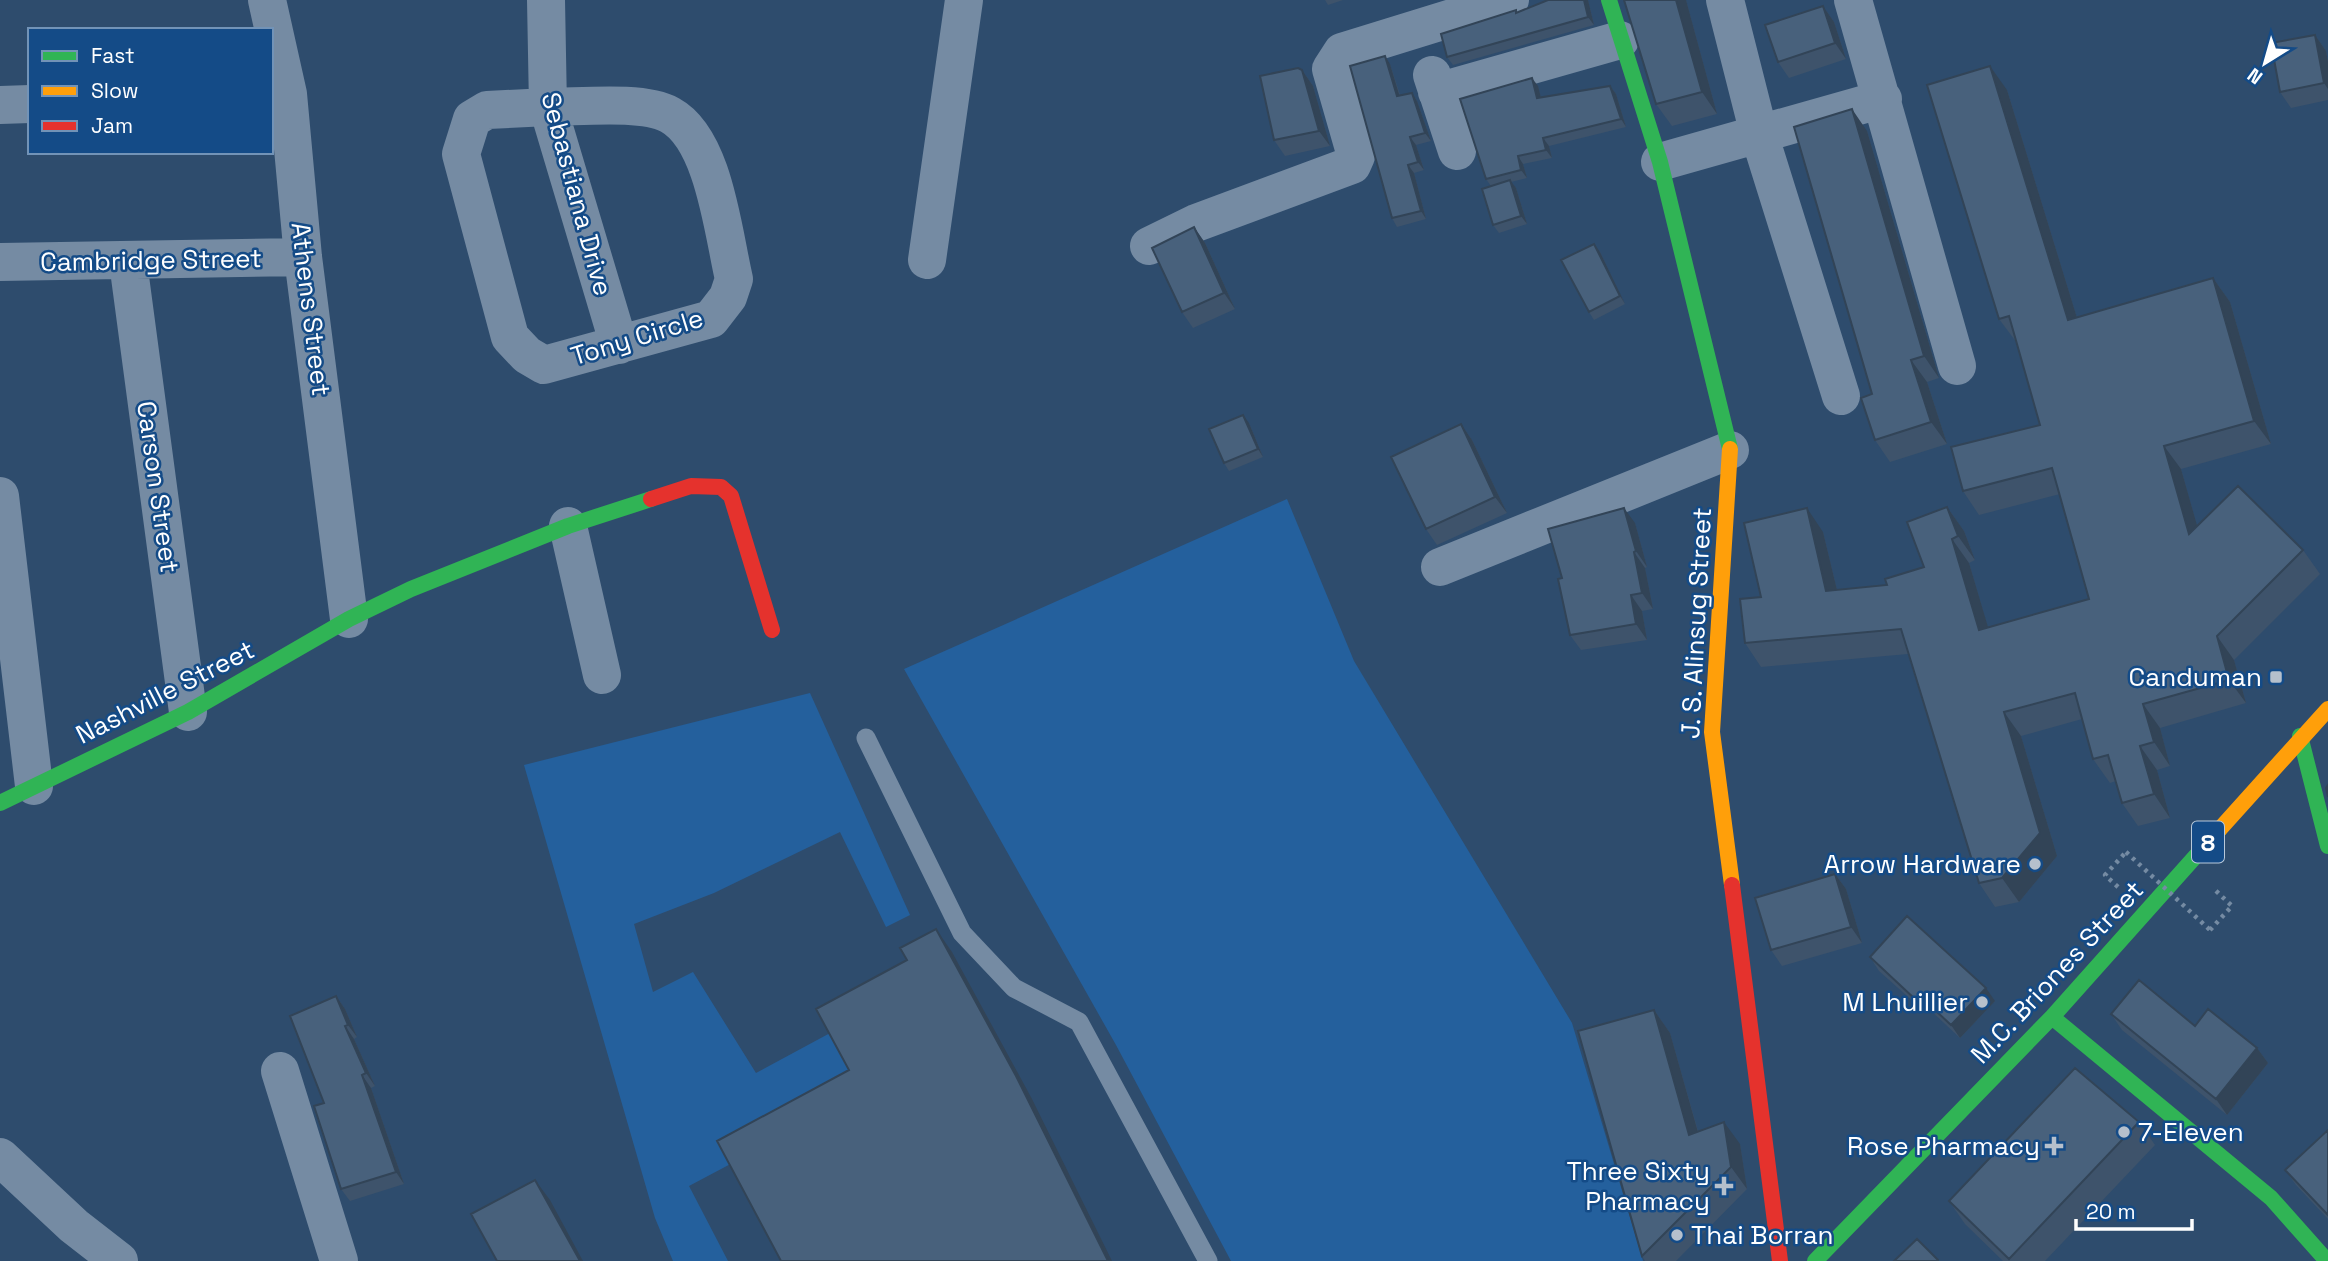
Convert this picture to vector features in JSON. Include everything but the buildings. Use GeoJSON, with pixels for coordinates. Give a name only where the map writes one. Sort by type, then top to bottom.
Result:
{"type":"FeatureCollection","features":[{"type":"Feature","properties":{"kind":"street","name":"Athens Street"},"geometry":{"type":"LineString","coordinates":[[267,0],[271,28]]}},
{"type":"Feature","properties":{"kind":"street","name":"Sebastiana Drive"},"geometry":{"type":"LineString","coordinates":[[546,0],[548,107],[619,345]]}},
{"type":"Feature","properties":{"kind":"street"},"geometry":{"type":"LineString","coordinates":[[927,260],[964,0]]}},
{"type":"Feature","properties":{"kind":"street"},"geometry":{"type":"LineString","coordinates":[[1149,246],[1196,223],[1352,165],[1356,156],[1331,69],[1342,52],[1510,0]]}},
{"type":"Feature","properties":{"kind":"street","name":"J. S. Alinsug Street"},"geometry":{"type":"LineString","coordinates":[[1609,0],[1660,162],[1730,450],[1712,732],[1780,1261]]}},
{"type":"Feature","properties":{"kind":"street"},"geometry":{"type":"LineString","coordinates":[[1726,0],[1759,134],[1841,396]]}},
{"type":"Feature","properties":{"kind":"street"},"geometry":{"type":"LineString","coordinates":[[1853,0],[1957,366]]}},
{"type":"Feature","properties":{"kind":"street"},"geometry":{"type":"LineString","coordinates":[[1457,151],[1434,83],[1620,40]]}},
{"type":"Feature","properties":{"kind":"street","name":"Athens Street"},"geometry":{"type":"LineString","coordinates":[[273,43],[349,619]]}},
{"type":"Feature","properties":{"kind":"street"},"geometry":{"type":"LineString","coordinates":[[1660,162],[1883,99]]}},
{"type":"Feature","properties":{"kind":"street"},"geometry":{"type":"LineString","coordinates":[[0,105],[28,104]]}},
{"type":"Feature","properties":{"kind":"street","name":"Tony Circle"},"geometry":{"type":"LineString","coordinates":[[548,107],[642,108],[669,114],[691,130],[705,153],[734,279],[728,297],[711,319],[544,365],[527,355],[510,337],[461,154],[472,119],[487,110],[548,107]]}},
{"type":"Feature","properties":{"kind":"street","name":"Cambridge Street"},"geometry":{"type":"LineString","coordinates":[[0,262],[128,262],[303,257]]}},
{"type":"Feature","properties":{"kind":"street","name":"Carson Street"},"geometry":{"type":"LineString","coordinates":[[128,262],[188,712]]}},
{"type":"Feature","properties":{"kind":"street"},"geometry":{"type":"LineString","coordinates":[[1440,567],[1730,450]]}},
{"type":"Feature","properties":{"kind":"street","name":"Nashville Street"},"geometry":{"type":"LineString","coordinates":[[0,803],[188,712],[349,619],[411,589],[568,526],[691,486],[721,487],[731,496],[772,630]]}},
{"type":"Feature","properties":{"kind":"street"},"geometry":{"type":"LineString","coordinates":[[0,496],[34,786]]}},
{"type":"Feature","properties":{"kind":"street"},"geometry":{"type":"LineString","coordinates":[[568,526],[602,676]]}},
{"type":"Feature","properties":{"kind":"street","name":"M.C. Briones Street"},"geometry":{"type":"LineString","coordinates":[[1815,1261],[2052,1017],[2300,736],[2328,709]]}},
{"type":"Feature","properties":{"kind":"street"},"geometry":{"type":"LineString","coordinates":[[2300,736],[2328,846]]}},
{"type":"Feature","properties":{"kind":"street"},"geometry":{"type":"LineString","coordinates":[[2052,1017],[2271,1198],[2327,1261]]}},
{"type":"Feature","properties":{"kind":"street"},"geometry":{"type":"LineString","coordinates":[[280,1071],[339,1261]]}},
{"type":"Feature","properties":{"kind":"street"},"geometry":{"type":"LineString","coordinates":[[0,1157],[74,1226],[119,1261]]}},
{"type":"Feature","properties":{"kind":"lane"},"geometry":{"type":"LineString","coordinates":[[866,738],[962,933],[1014,988],[1079,1022],[1208,1261]]}},
{"type":"Feature","properties":{"kind":"path"},"geometry":{"type":"LineString","coordinates":[[2105,875],[2126,852],[2210,930],[2232,906]]}},
{"type":"Feature","properties":{"kind":"shaded area"},"geometry":{"type":"Polygon","coordinates":[[[1287,499],[1354,661],[1572,1023],[1643,1261],[1231,1261],[1116,1045],[904,669],[1287,499]]]}},
{"type":"Feature","properties":{"kind":"shaded area"},"geometry":{"type":"Polygon","coordinates":[[[810,693],[910,915],[886,927],[840,832],[714,893],[634,924],[653,992],[693,972],[756,1073],[832,1032],[865,1093],[689,1186],[728,1261],[673,1261],[655,1218],[524,765],[810,693]]]}},
{"type":"Feature","properties":{"kind":"traffic: fast"},"geometry":{"type":"LineString","coordinates":[[1609,0],[1660,162],[1730,449]]}},
{"type":"Feature","properties":{"kind":"traffic: fast"},"geometry":{"type":"LineString","coordinates":[[0,803],[188,712],[349,619],[411,589],[568,526],[651,499]]}},
{"type":"Feature","properties":{"kind":"traffic: fast"},"geometry":{"type":"LineString","coordinates":[[2300,736],[2328,846]]}},
{"type":"Feature","properties":{"kind":"traffic: fast"},"geometry":{"type":"LineString","coordinates":[[1815,1261],[2052,1017],[2219,830]]}},
{"type":"Feature","properties":{"kind":"traffic: fast"},"geometry":{"type":"LineString","coordinates":[[2052,1017],[2271,1198],[2327,1261]]}},
{"type":"Feature","properties":{"kind":"traffic: slow"},"geometry":{"type":"LineString","coordinates":[[1730,449],[1712,732],[1732,885]]}},
{"type":"Feature","properties":{"kind":"traffic: slow"},"geometry":{"type":"LineString","coordinates":[[2219,830],[2328,709]]}},
{"type":"Feature","properties":{"kind":"traffic: jam"},"geometry":{"type":"LineString","coordinates":[[651,499],[691,486],[721,487],[731,496],[772,630]]}},
{"type":"Feature","properties":{"kind":"traffic: jam"},"geometry":{"type":"LineString","coordinates":[[1732,885],[1780,1261]]}},
{"type":"Feature","properties":{"kind":"place","name":"Canduman"},"geometry":{"type":"Point","coordinates":[2276,677]}},
{"type":"Feature","properties":{"kind":"place","name":"Arrow Hardware"},"geometry":{"type":"Point","coordinates":[2035,864]}},
{"type":"Feature","properties":{"kind":"place","name":"M Lhuillier"},"geometry":{"type":"Point","coordinates":[1982,1002]}},
{"type":"Feature","properties":{"kind":"place","name":"7-Eleven"},"geometry":{"type":"Point","coordinates":[2124,1132]}},
{"type":"Feature","properties":{"kind":"place","name":"Rose Pharmacy"},"geometry":{"type":"Point","coordinates":[2054,1146]}},
{"type":"Feature","properties":{"kind":"place","name":"Three Sixty Pharmacy"},"geometry":{"type":"Point","coordinates":[1724,1186]}},
{"type":"Feature","properties":{"kind":"place","name":"Thai Borran"},"geometry":{"type":"Point","coordinates":[1677,1235]}}]}
